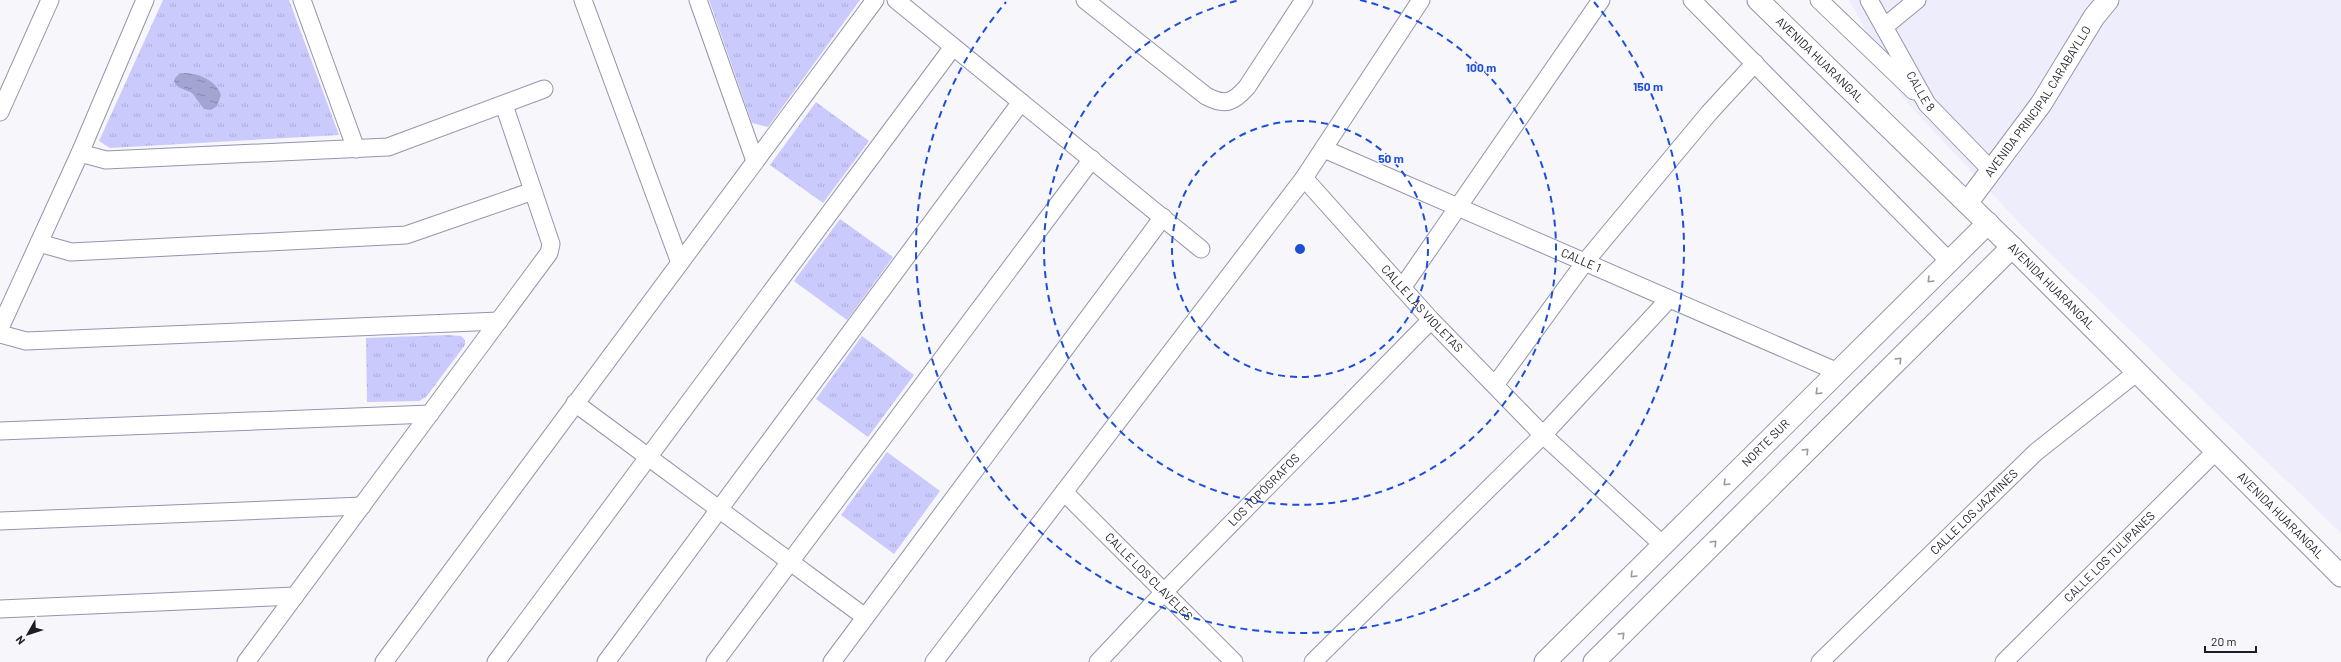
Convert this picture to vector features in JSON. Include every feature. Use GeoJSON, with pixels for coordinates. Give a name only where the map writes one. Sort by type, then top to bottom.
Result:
{"type":"FeatureCollection","features":[{"type":"Feature","properties":{"kind":"street"},"geometry":{"type":"LineString","coordinates":[[0,112],[50,0]]}},
{"type":"Feature","properties":{"kind":"street"},"geometry":{"type":"LineString","coordinates":[[0,328],[80,153],[145,0]]}},
{"type":"Feature","properties":{"kind":"street"},"geometry":{"type":"LineString","coordinates":[[302,0],[356,149]]}},
{"type":"Feature","properties":{"kind":"street"},"geometry":{"type":"LineString","coordinates":[[583,0],[680,263]]}},
{"type":"Feature","properties":{"kind":"street"},"geometry":{"type":"LineString","coordinates":[[698,0],[755,161]]}},
{"type":"Feature","properties":{"kind":"street"},"geometry":{"type":"LineString","coordinates":[[384,662],[875,0]]}},
{"type":"Feature","properties":{"kind":"street"},"geometry":{"type":"LineString","coordinates":[[896,0],[1201,248]]}},
{"type":"Feature","properties":{"kind":"street"},"geometry":{"type":"LineString","coordinates":[[1085,0],[1206,96],[1217,102],[1228,102],[1239,97],[1248,87],[1304,0]]}},
{"type":"Feature","properties":{"kind":"street"},"geometry":{"type":"LineString","coordinates":[[934,662],[1304,178],[1421,0]]}},
{"type":"Feature","properties":{"kind":"street"},"geometry":{"type":"LineString","coordinates":[[1402,288],[1601,0]]}},
{"type":"Feature","properties":{"kind":"street"},"geometry":{"type":"LineString","coordinates":[[1692,0],[1949,261]]}},
{"type":"Feature","properties":{"kind":"street","name":"AVENIDA HUARANGAL"},"geometry":{"type":"LineString","coordinates":[[1758,0],[1988,223],[2136,373],[2341,576]]}},
{"type":"Feature","properties":{"kind":"street"},"geometry":{"type":"LineString","coordinates":[[1818,0],[1927,104]]}},
{"type":"Feature","properties":{"kind":"street","name":"CALLE 8"},"geometry":{"type":"LineString","coordinates":[[1869,0],[1927,104],[1991,170]]}},
{"type":"Feature","properties":{"kind":"street"},"geometry":{"type":"LineString","coordinates":[[1884,27],[1917,0]]}},
{"type":"Feature","properties":{"kind":"street","name":"AVENIDA PRINCIPAL CARABAYLLO"},"geometry":{"type":"LineString","coordinates":[[1967,203],[2041,104],[2094,17],[2108,0]]}},
{"type":"Feature","properties":{"kind":"street"},"geometry":{"type":"LineString","coordinates":[[496,662],[953,47]]}},
{"type":"Feature","properties":{"kind":"street"},"geometry":{"type":"LineString","coordinates":[[1494,385],[1585,262],[1709,113],[1755,63]]}},
{"type":"Feature","properties":{"kind":"street"},"geometry":{"type":"LineString","coordinates":[[80,153],[106,160],[388,147],[544,89]]}},
{"type":"Feature","properties":{"kind":"street"},"geometry":{"type":"LineString","coordinates":[[606,662],[1021,102]]}},
{"type":"Feature","properties":{"kind":"street"},"geometry":{"type":"LineString","coordinates":[[246,662],[549,253],[551,244],[504,105]]}},
{"type":"Feature","properties":{"kind":"street","name":"CALLE 1"},"geometry":{"type":"LineString","coordinates":[[1324,149],[1838,372]]}},
{"type":"Feature","properties":{"kind":"street"},"geometry":{"type":"LineString","coordinates":[[715,662],[789,561],[1092,159]]}},
{"type":"Feature","properties":{"kind":"street","name":"CALLE LAS VIOLETAS"},"geometry":{"type":"LineString","coordinates":[[1304,178],[1431,320],[1494,385],[1543,435],[1663,545]]}},
{"type":"Feature","properties":{"kind":"street"},"geometry":{"type":"LineString","coordinates":[[39,243],[71,252],[406,235],[533,191]]}},
{"type":"Feature","properties":{"kind":"street"},"geometry":{"type":"LineString","coordinates":[[832,662],[1163,217]]}},
{"type":"Feature","properties":{"kind":"street","name":"NORTE SUR"},"geometry":{"type":"LineString","coordinates":[[1545,662],[1988,223]]}},
{"type":"Feature","properties":{"kind":"street"},"geometry":{"type":"LineString","coordinates":[[1594,662],[2012,247]]}},
{"type":"Feature","properties":{"kind":"street"},"geometry":{"type":"LineString","coordinates":[[1313,662],[1543,435],[1669,298]]}},
{"type":"Feature","properties":{"kind":"street","name":"LOS TOPÓGRAFOS"},"geometry":{"type":"LineString","coordinates":[[1098,662],[1164,592],[1431,320]]}},
{"type":"Feature","properties":{"kind":"street"},"geometry":{"type":"LineString","coordinates":[[0,334],[26,341],[499,321]]}},
{"type":"Feature","properties":{"kind":"street","name":"CALLE LOS JAZMINES"},"geometry":{"type":"LineString","coordinates":[[1820,662],[2036,452],[2136,373]]}},
{"type":"Feature","properties":{"kind":"street"},"geometry":{"type":"LineString","coordinates":[[575,403],[865,618]]}},
{"type":"Feature","properties":{"kind":"street"},"geometry":{"type":"LineString","coordinates":[[0,431],[430,414]]}},
{"type":"Feature","properties":{"kind":"street","name":"CALLE LOS TULIPANES"},"geometry":{"type":"LineString","coordinates":[[2004,662],[2215,452]]}},
{"type":"Feature","properties":{"kind":"street","name":"CALLE LOS CLAVELES"},"geometry":{"type":"LineString","coordinates":[[1064,492],[1234,662]]}},
{"type":"Feature","properties":{"kind":"street"},"geometry":{"type":"LineString","coordinates":[[0,521],[362,506]]}},
{"type":"Feature","properties":{"kind":"street"},"geometry":{"type":"LineString","coordinates":[[0,609],[296,596]]}},
{"type":"Feature","properties":{"kind":"shaded area"},"geometry":{"type":"Polygon","coordinates":[[[1849,0],[2341,0],[2341,533],[2027,231],[1903,98],[1849,0]]]}},
{"type":"Feature","properties":{"kind":"green space"},"geometry":{"type":"Polygon","coordinates":[[[163,0],[289,0],[339,135],[110,148],[99,141],[163,0]]]}},
{"type":"Feature","properties":{"kind":"green space"},"geometry":{"type":"Polygon","coordinates":[[[709,0],[860,0],[768,127],[752,123],[709,0]]]}},
{"type":"Feature","properties":{"kind":"green space"},"geometry":{"type":"Polygon","coordinates":[[[816,102],[869,141],[823,203],[770,165],[816,102]]]}},
{"type":"Feature","properties":{"kind":"green space"},"geometry":{"type":"Polygon","coordinates":[[[840,219],[893,257],[847,320],[794,281],[840,219]]]}},
{"type":"Feature","properties":{"kind":"green space"},"geometry":{"type":"Polygon","coordinates":[[[447,335],[461,336],[465,340],[465,345],[426,397],[419,401],[367,402],[366,338],[447,335]]]}},
{"type":"Feature","properties":{"kind":"green space"},"geometry":{"type":"Polygon","coordinates":[[[862,336],[914,375],[868,437],[816,399],[862,336]]]}},
{"type":"Feature","properties":{"kind":"green space"},"geometry":{"type":"Polygon","coordinates":[[[887,452],[940,491],[894,554],[841,515],[887,452]]]}},
{"type":"Feature","properties":{"kind":"water"},"geometry":{"type":"Polygon","coordinates":[[[180,73],[199,75],[215,85],[221,95],[217,106],[211,110],[204,109],[192,93],[178,87],[174,82],[175,78],[180,73]]]}}]}
